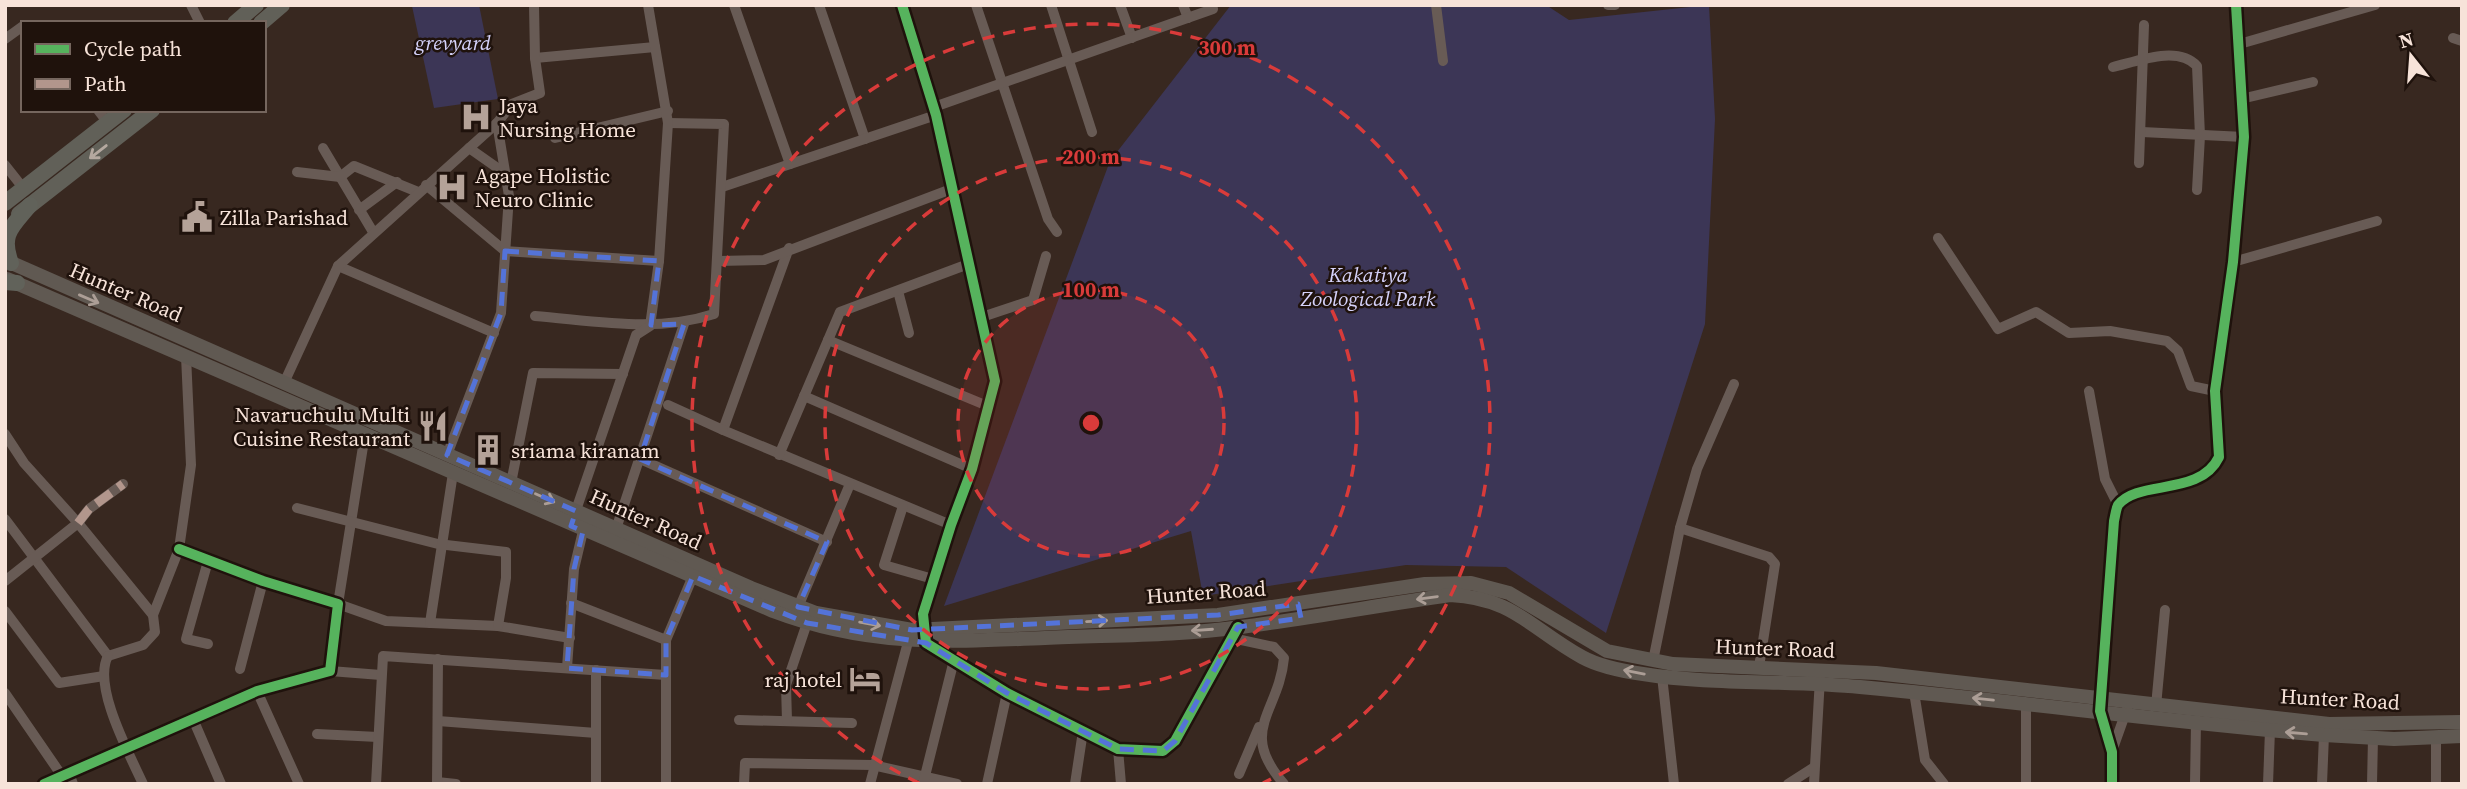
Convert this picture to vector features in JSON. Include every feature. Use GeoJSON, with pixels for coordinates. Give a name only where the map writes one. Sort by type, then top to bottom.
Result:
{"type":"FeatureCollection","features":[{"type":"Feature","properties":{"kind":"highway"},"geometry":{"type":"LineString","coordinates":[[9,273],[6,248],[8,232],[30,205]]}},
{"type":"Feature","properties":{"kind":"main road"},"geometry":{"type":"LineString","coordinates":[[237,21],[256,5]]}},
{"type":"Feature","properties":{"kind":"main road"},"geometry":{"type":"LineString","coordinates":[[263,21],[282,5]]}},
{"type":"Feature","properties":{"kind":"main road"},"geometry":{"type":"LineString","coordinates":[[5,224],[149,112]]}},
{"type":"Feature","properties":{"kind":"main road"},"geometry":{"type":"LineString","coordinates":[[5,203],[103,116]]}},
{"type":"Feature","properties":{"kind":"main road","name":"Hunter Road"},"geometry":{"type":"LineString","coordinates":[[9,273],[186,356],[577,529],[798,607],[852,621],[925,636],[1235,633],[1300,611],[1424,584],[1471,583],[1509,593],[1607,651],[1653,661],[1716,667],[1759,667],[1914,692],[2026,703],[2100,705]]}},
{"type":"Feature","properties":{"kind":"main road","name":"Hunter Road"},"geometry":{"type":"LineString","coordinates":[[9,273],[284,383],[576,511],[616,529],[688,570],[807,623],[908,642],[925,636],[1300,611],[1450,595],[1482,598],[1510,608],[1582,657],[1597,664],[1662,676],[1820,677],[1876,673],[2127,708],[2196,721],[2267,725],[2462,722]]}},
{"type":"Feature","properties":{"kind":"main road","name":"Hunter Road"},"geometry":{"type":"LineString","coordinates":[[2127,708],[2156,706],[2324,735],[2373,738],[2462,736]]}},
{"type":"Feature","properties":{"kind":"street"},"geometry":{"type":"LineString","coordinates":[[191,5],[199,21]]}},
{"type":"Feature","properties":{"kind":"street"},"geometry":{"type":"LineString","coordinates":[[284,383],[338,266],[497,122],[512,104],[540,93],[535,58],[534,5]]}},
{"type":"Feature","properties":{"kind":"street"},"geometry":{"type":"LineString","coordinates":[[567,668],[576,511],[636,335],[650,326],[659,261],[668,111],[648,5]]}},
{"type":"Feature","properties":{"kind":"street"},"geometry":{"type":"LineString","coordinates":[[734,5],[790,164]]}},
{"type":"Feature","properties":{"kind":"street"},"geometry":{"type":"LineString","coordinates":[[819,5],[865,139]]}},
{"type":"Feature","properties":{"kind":"street"},"geometry":{"type":"LineString","coordinates":[[902,5],[935,111],[971,263],[995,381],[972,469],[923,614],[925,636],[954,660],[1007,693],[1118,749],[1163,751],[1175,741],[1235,633],[1274,647],[1284,658],[1282,682],[1239,774]]}},
{"type":"Feature","properties":{"kind":"street"},"geometry":{"type":"LineString","coordinates":[[975,5],[1048,219],[1057,232]]}},
{"type":"Feature","properties":{"kind":"street"},"geometry":{"type":"LineString","coordinates":[[1051,5],[1092,132]]}},
{"type":"Feature","properties":{"kind":"street"},"geometry":{"type":"LineString","coordinates":[[1120,5],[1132,38]]}},
{"type":"Feature","properties":{"kind":"street"},"geometry":{"type":"LineString","coordinates":[[1183,5],[1188,19]]}},
{"type":"Feature","properties":{"kind":"street"},"geometry":{"type":"LineString","coordinates":[[1436,5],[1443,61]]}},
{"type":"Feature","properties":{"kind":"street"},"geometry":{"type":"LineString","coordinates":[[1608,5],[1615,5]]}},
{"type":"Feature","properties":{"kind":"street"},"geometry":{"type":"LineString","coordinates":[[2118,505],[2131,496],[2204,477],[2216,463],[2220,449],[2215,391],[2233,262],[2244,137],[2236,45],[2236,5]]}},
{"type":"Feature","properties":{"kind":"street"},"geometry":{"type":"LineString","coordinates":[[2236,45],[2375,5]]}},
{"type":"Feature","properties":{"kind":"street"},"geometry":{"type":"LineString","coordinates":[[722,187],[865,139],[1001,83],[1213,9]]}},
{"type":"Feature","properties":{"kind":"street"},"geometry":{"type":"LineString","coordinates":[[2138,163],[2142,132],[2144,25]]}},
{"type":"Feature","properties":{"kind":"street"},"geometry":{"type":"LineString","coordinates":[[5,39],[21,27]]}},
{"type":"Feature","properties":{"kind":"street"},"geometry":{"type":"LineString","coordinates":[[535,58],[655,47]]}},
{"type":"Feature","properties":{"kind":"street"},"geometry":{"type":"LineString","coordinates":[[2113,67],[2183,55],[2197,66],[2200,136],[2197,190]]}},
{"type":"Feature","properties":{"kind":"street"},"geometry":{"type":"LineString","coordinates":[[2241,99],[2313,82]]}},
{"type":"Feature","properties":{"kind":"street"},"geometry":{"type":"LineString","coordinates":[[555,138],[668,111]]}},
{"type":"Feature","properties":{"kind":"street"},"geometry":{"type":"LineString","coordinates":[[447,455],[501,313],[509,196],[497,122]]}},
{"type":"Feature","properties":{"kind":"street"},"geometry":{"type":"LineString","coordinates":[[535,316],[650,326],[684,324],[714,314],[724,124],[668,123]]}},
{"type":"Feature","properties":{"kind":"street"},"geometry":{"type":"LineString","coordinates":[[2142,132],[2244,137]]}},
{"type":"Feature","properties":{"kind":"street"},"geometry":{"type":"LineString","coordinates":[[323,148],[373,232]]}},
{"type":"Feature","properties":{"kind":"street"},"geometry":{"type":"LineString","coordinates":[[469,148],[506,174]]}},
{"type":"Feature","properties":{"kind":"street"},"geometry":{"type":"LineString","coordinates":[[5,165],[24,188]]}},
{"type":"Feature","properties":{"kind":"street"},"geometry":{"type":"LineString","coordinates":[[297,172],[340,177],[354,166],[422,189],[505,251],[659,261]]}},
{"type":"Feature","properties":{"kind":"street"},"geometry":{"type":"LineString","coordinates":[[359,210],[397,182]]}},
{"type":"Feature","properties":{"kind":"street"},"geometry":{"type":"LineString","coordinates":[[718,261],[764,260],[789,248],[954,188]]}},
{"type":"Feature","properties":{"kind":"street"},"geometry":{"type":"LineString","coordinates":[[2233,262],[2377,221]]}},
{"type":"Feature","properties":{"kind":"street"},"geometry":{"type":"LineString","coordinates":[[1938,238],[1998,329],[2036,312],[2068,333],[2110,331],[2166,341],[2178,351],[2191,386],[2215,391]]}},
{"type":"Feature","properties":{"kind":"street"},"geometry":{"type":"LineString","coordinates":[[723,430],[789,248]]}},
{"type":"Feature","properties":{"kind":"street"},"geometry":{"type":"LineString","coordinates":[[982,317],[1033,300],[1046,256]]}},
{"type":"Feature","properties":{"kind":"street"},"geometry":{"type":"LineString","coordinates":[[779,455],[840,312],[971,263]]}},
{"type":"Feature","properties":{"kind":"street"},"geometry":{"type":"LineString","coordinates":[[338,266],[494,333]]}},
{"type":"Feature","properties":{"kind":"street"},"geometry":{"type":"LineString","coordinates":[[898,290],[909,333]]}},
{"type":"Feature","properties":{"kind":"street"},"geometry":{"type":"LineString","coordinates":[[616,529],[684,324]]}},
{"type":"Feature","properties":{"kind":"street"},"geometry":{"type":"LineString","coordinates":[[828,340],[989,407]]}},
{"type":"Feature","properties":{"kind":"street"},"geometry":{"type":"LineString","coordinates":[[108,656],[143,645],[155,632],[153,615],[178,550],[191,464],[186,356]]}},
{"type":"Feature","properties":{"kind":"street"},"geometry":{"type":"LineString","coordinates":[[511,483],[534,373],[623,374]]}},
{"type":"Feature","properties":{"kind":"street"},"geometry":{"type":"LineString","coordinates":[[1653,661],[1680,528],[1698,469],[1734,384]]}},
{"type":"Feature","properties":{"kind":"street"},"geometry":{"type":"LineString","coordinates":[[2089,391],[2105,479],[2118,505],[2114,521],[2100,705],[2112,752],[2112,784]]}},
{"type":"Feature","properties":{"kind":"street"},"geometry":{"type":"LineString","coordinates":[[804,396],[972,469]]}},
{"type":"Feature","properties":{"kind":"street"},"geometry":{"type":"LineString","coordinates":[[668,405],[779,455],[951,525]]}},
{"type":"Feature","properties":{"kind":"street"},"geometry":{"type":"LineString","coordinates":[[5,434],[24,463],[78,523],[153,615]]}},
{"type":"Feature","properties":{"kind":"street"},"geometry":{"type":"LineString","coordinates":[[330,671],[365,434]]}},
{"type":"Feature","properties":{"kind":"street"},"geometry":{"type":"LineString","coordinates":[[640,459],[827,542]]}},
{"type":"Feature","properties":{"kind":"street"},"geometry":{"type":"LineString","coordinates":[[430,623],[453,473]]}},
{"type":"Feature","properties":{"kind":"street"},"geometry":{"type":"LineString","coordinates":[[5,581],[78,523],[89,509],[123,484]]}},
{"type":"Feature","properties":{"kind":"street"},"geometry":{"type":"LineString","coordinates":[[798,607],[850,484]]}},
{"type":"Feature","properties":{"kind":"street"},"geometry":{"type":"LineString","coordinates":[[904,506],[884,565],[933,579]]}},
{"type":"Feature","properties":{"kind":"street"},"geometry":{"type":"LineString","coordinates":[[297,508],[442,544],[506,552],[506,578],[498,626]]}},
{"type":"Feature","properties":{"kind":"street"},"geometry":{"type":"LineString","coordinates":[[5,520],[9,532],[35,559],[108,656],[104,676],[112,713],[143,784]]}},
{"type":"Feature","properties":{"kind":"street"},"geometry":{"type":"LineString","coordinates":[[1680,528],[1769,556],[1775,564],[1759,667]]}},
{"type":"Feature","properties":{"kind":"street"},"geometry":{"type":"LineString","coordinates":[[178,550],[263,582],[386,621],[498,626],[570,638]]}},
{"type":"Feature","properties":{"kind":"street"},"geometry":{"type":"LineString","coordinates":[[208,561],[186,639],[208,644]]}},
{"type":"Feature","properties":{"kind":"street"},"geometry":{"type":"LineString","coordinates":[[666,784],[666,640],[688,570]]}},
{"type":"Feature","properties":{"kind":"street"},"geometry":{"type":"LineString","coordinates":[[240,669],[263,582]]}},
{"type":"Feature","properties":{"kind":"street"},"geometry":{"type":"LineString","coordinates":[[570,603],[666,640]]}},
{"type":"Feature","properties":{"kind":"street"},"geometry":{"type":"LineString","coordinates":[[2156,706],[2165,610]]}},
{"type":"Feature","properties":{"kind":"street"},"geometry":{"type":"LineString","coordinates":[[5,611],[58,683],[104,676]]}},
{"type":"Feature","properties":{"kind":"street"},"geometry":{"type":"LineString","coordinates":[[787,721],[786,685],[807,623]]}},
{"type":"Feature","properties":{"kind":"street"},"geometry":{"type":"LineString","coordinates":[[870,784],[908,642]]}},
{"type":"Feature","properties":{"kind":"street"},"geometry":{"type":"LineString","coordinates":[[376,784],[383,656],[666,675]]}},
{"type":"Feature","properties":{"kind":"street"},"geometry":{"type":"LineString","coordinates":[[438,659],[437,783],[456,784]]}},
{"type":"Feature","properties":{"kind":"street"},"geometry":{"type":"LineString","coordinates":[[923,780],[954,660]]}},
{"type":"Feature","properties":{"kind":"street"},"geometry":{"type":"LineString","coordinates":[[596,670],[596,784]]}},
{"type":"Feature","properties":{"kind":"street"},"geometry":{"type":"LineString","coordinates":[[44,784],[257,691],[330,671],[381,675]]}},
{"type":"Feature","properties":{"kind":"street"},"geometry":{"type":"LineString","coordinates":[[1662,676],[1674,784]]}},
{"type":"Feature","properties":{"kind":"street"},"geometry":{"type":"LineString","coordinates":[[1814,784],[1820,677]]}},
{"type":"Feature","properties":{"kind":"street"},"geometry":{"type":"LineString","coordinates":[[257,691],[299,784]]}},
{"type":"Feature","properties":{"kind":"street"},"geometry":{"type":"LineString","coordinates":[[1914,692],[1925,760],[1944,784]]}},
{"type":"Feature","properties":{"kind":"street"},"geometry":{"type":"LineString","coordinates":[[987,784],[1007,693]]}},
{"type":"Feature","properties":{"kind":"street"},"geometry":{"type":"LineString","coordinates":[[7,697],[73,784]]}},
{"type":"Feature","properties":{"kind":"street"},"geometry":{"type":"LineString","coordinates":[[2026,703],[2026,784]]}},
{"type":"Feature","properties":{"kind":"street"},"geometry":{"type":"LineString","coordinates":[[2112,752],[2127,708]]}},
{"type":"Feature","properties":{"kind":"street"},"geometry":{"type":"LineString","coordinates":[[193,719],[221,784]]}},
{"type":"Feature","properties":{"kind":"street"},"geometry":{"type":"LineString","coordinates":[[739,720],[852,723]]}},
{"type":"Feature","properties":{"kind":"street"},"geometry":{"type":"LineString","coordinates":[[438,721],[596,733]]}},
{"type":"Feature","properties":{"kind":"street"},"geometry":{"type":"LineString","coordinates":[[2194,784],[2196,721]]}},
{"type":"Feature","properties":{"kind":"street"},"geometry":{"type":"LineString","coordinates":[[1261,723],[1262,748],[1284,784]]}},
{"type":"Feature","properties":{"kind":"street"},"geometry":{"type":"LineString","coordinates":[[2267,725],[2269,784]]}},
{"type":"Feature","properties":{"kind":"street"},"geometry":{"type":"LineString","coordinates":[[1075,784],[1083,731]]}},
{"type":"Feature","properties":{"kind":"street"},"geometry":{"type":"LineString","coordinates":[[317,734],[378,737]]}},
{"type":"Feature","properties":{"kind":"street"},"geometry":{"type":"LineString","coordinates":[[2322,784],[2324,735]]}},
{"type":"Feature","properties":{"kind":"street"},"geometry":{"type":"LineString","coordinates":[[2435,784],[2436,736]]}},
{"type":"Feature","properties":{"kind":"street"},"geometry":{"type":"LineString","coordinates":[[2372,784],[2373,738]]}},
{"type":"Feature","properties":{"kind":"street"},"geometry":{"type":"LineString","coordinates":[[1118,749],[1121,784]]}},
{"type":"Feature","properties":{"kind":"street"},"geometry":{"type":"LineString","coordinates":[[744,784],[745,764],[873,765],[923,780],[957,784]]}},
{"type":"Feature","properties":{"kind":"street"},"geometry":{"type":"LineString","coordinates":[[1788,784],[1813,768]]}},
{"type":"Feature","properties":{"kind":"highlighted area"},"geometry":{"type":"Polygon","coordinates":[[[505,251],[659,261],[651,325],[684,324],[640,459],[827,542],[798,607],[912,630],[1218,615],[1298,604],[1301,618],[1238,627],[1175,741],[1163,751],[1118,749],[1007,693],[926,643],[807,623],[693,576],[666,640],[666,675],[567,668],[574,569],[583,531],[571,526],[576,511],[447,455],[501,313],[505,251]]]}},
{"type":"Feature","properties":{"kind":"green space","name":"grevyard"},"geometry":{"type":"Polygon","coordinates":[[[479,5],[498,99],[434,108],[412,6],[479,5]]]}},
{"type":"Feature","properties":{"kind":"green space","name":"Kakatiya Zoological Park"},"geometry":{"type":"Polygon","coordinates":[[[1231,5],[1546,5],[1569,20],[1709,5],[1715,119],[1705,324],[1606,633],[1506,567],[1406,565],[1203,596],[1191,531],[944,606],[1110,161],[1231,5]]]}},
{"type":"Feature","properties":{"kind":"marked path"},"geometry":{"type":"LineString","coordinates":[[78,523],[89,509],[123,484]]}},
{"type":"Feature","properties":{"kind":"cycle path"},"geometry":{"type":"LineString","coordinates":[[902,5],[936,115],[995,381],[972,469],[923,614],[926,643],[1007,693],[1118,749],[1163,751],[1175,741],[1238,627]]}},
{"type":"Feature","properties":{"kind":"cycle path"},"geometry":{"type":"LineString","coordinates":[[2112,784],[2112,752],[2100,711],[2117,507],[2127,497],[2140,492],[2198,478],[2210,469],[2219,457],[2215,391],[2233,262],[2244,137],[2236,5]]}},
{"type":"Feature","properties":{"kind":"cycle path"},"geometry":{"type":"LineString","coordinates":[[44,784],[257,691],[330,671],[338,604],[263,581],[179,549]]}},
{"type":"Feature","properties":{"kind":"place","name":"Jaya Nursing Home"},"geometry":{"type":"Point","coordinates":[476,117]}},
{"type":"Feature","properties":{"kind":"place","name":"Agape Holistic Neuro Clinic"},"geometry":{"type":"Point","coordinates":[452,187]}},
{"type":"Feature","properties":{"kind":"place","name":"Zilla Parishad"},"geometry":{"type":"Point","coordinates":[197,217]}},
{"type":"Feature","properties":{"kind":"place","name":"Navaruchulu Multi Cuisine Restaurant"},"geometry":{"type":"Point","coordinates":[433,426]}},
{"type":"Feature","properties":{"kind":"place","name":"sriama kiranam"},"geometry":{"type":"Point","coordinates":[488,450]}},
{"type":"Feature","properties":{"kind":"place","name":"raj hotel"},"geometry":{"type":"Point","coordinates":[865,679]}}]}
